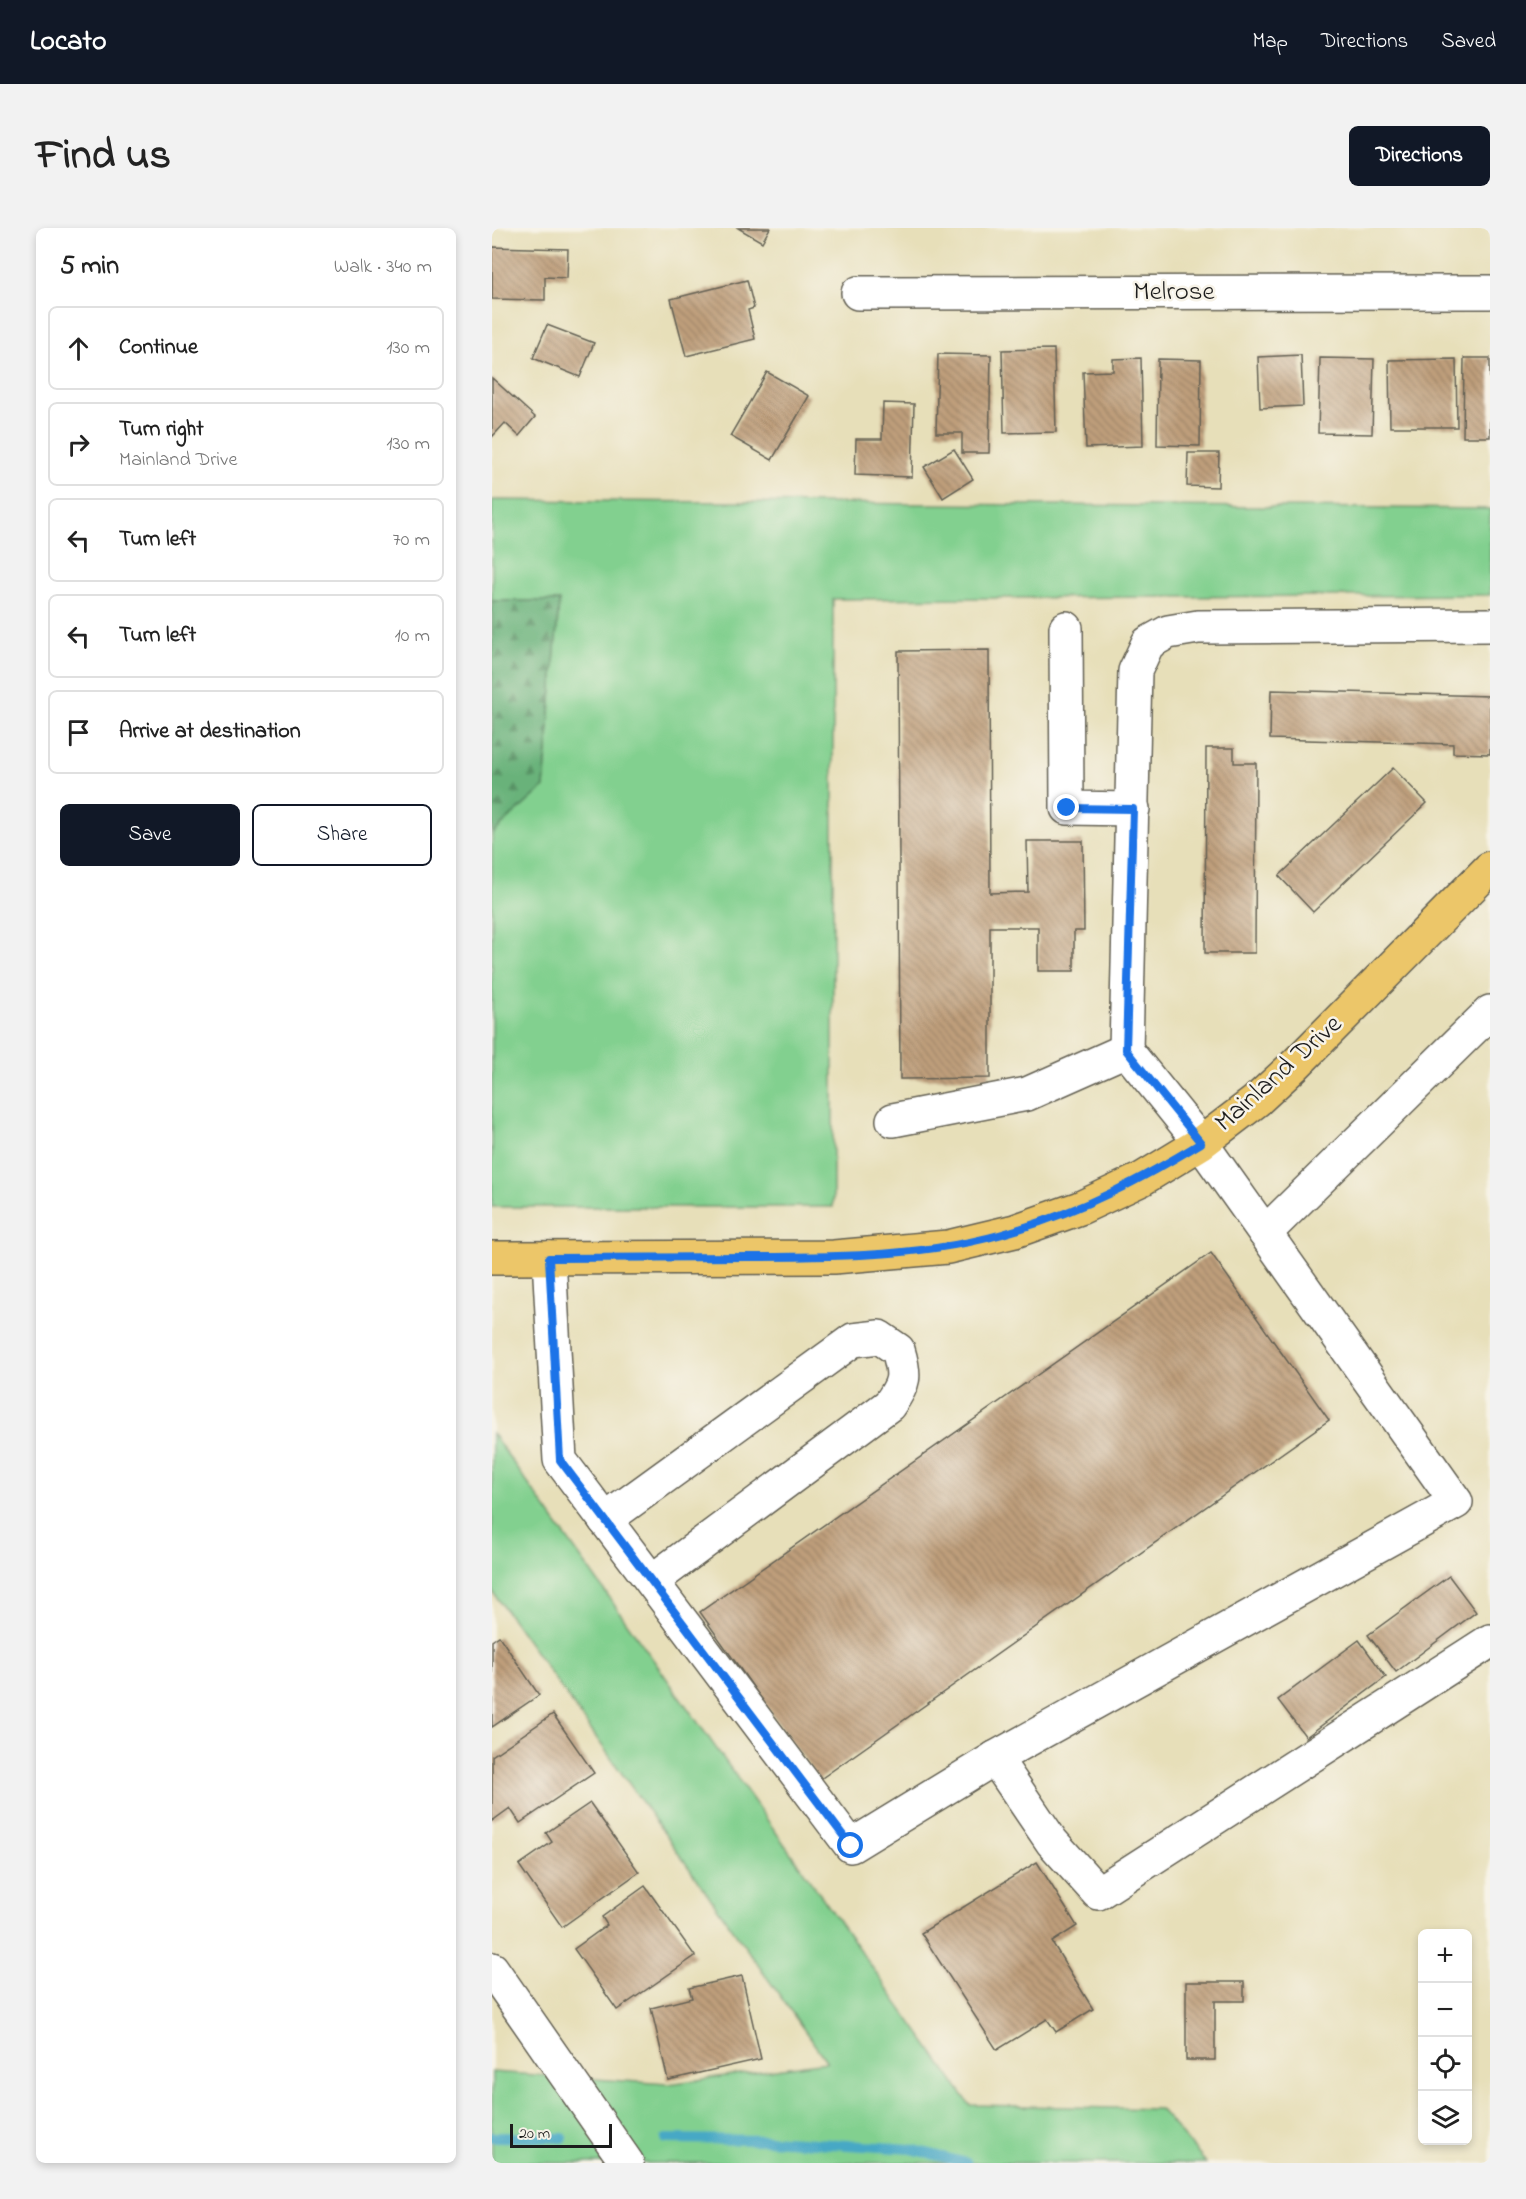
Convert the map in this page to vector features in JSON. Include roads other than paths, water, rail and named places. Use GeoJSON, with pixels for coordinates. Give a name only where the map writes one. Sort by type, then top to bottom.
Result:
{"type":"FeatureCollection","features":[{"type":"Feature","properties":{"kind":"main road","name":"Mainland Drive"},"geometry":{"type":"LineString","coordinates":[[492,1258],[834,1257],[948,1247],[1015,1231],[1080,1208],[1142,1179],[1201,1143],[1256,1101],[1296,1064],[1490,868]]}},
{"type":"Feature","properties":{"kind":"street","name":"Melrose"},"geometry":{"type":"LineString","coordinates":[[858,293],[1490,292]]}},
{"type":"Feature","properties":{"kind":"street"},"geometry":{"type":"LineString","coordinates":[[549,1258],[560,1460],[851,1846],[995,1758],[1456,1502],[1201,1143],[1126,1050],[1135,671],[1148,643],[1168,632],[1198,627],[1490,625]]}},
{"type":"Feature","properties":{"kind":"street"},"geometry":{"type":"LineString","coordinates":[[1066,628],[1067,808],[1133,809]]}},
{"type":"Feature","properties":{"kind":"street"},"geometry":{"type":"LineString","coordinates":[[1265,1233],[1490,1012]]}},
{"type":"Feature","properties":{"kind":"street"},"geometry":{"type":"LineString","coordinates":[[893,1119],[1027,1094],[1126,1050]]}},
{"type":"Feature","properties":{"kind":"street"},"geometry":{"type":"LineString","coordinates":[[605,1520],[853,1340],[879,1337],[898,1350],[904,1369],[903,1379],[901,1390],[889,1406],[652,1581]]}},
{"type":"Feature","properties":{"kind":"street"},"geometry":{"type":"LineString","coordinates":[[995,1758],[1052,1842],[1098,1893],[1490,1641]]}},
{"type":"Feature","properties":{"kind":"street"},"geometry":{"type":"LineString","coordinates":[[492,1969],[627,2163]]}},
{"type":"Feature","properties":{"kind":"waterway"},"geometry":{"type":"LineString","coordinates":[[492,2137],[563,2138]]}},
{"type":"Feature","properties":{"kind":"waterway"},"geometry":{"type":"LineString","coordinates":[[666,2139],[769,2140],[911,2149],[967,2163]]}}]}
